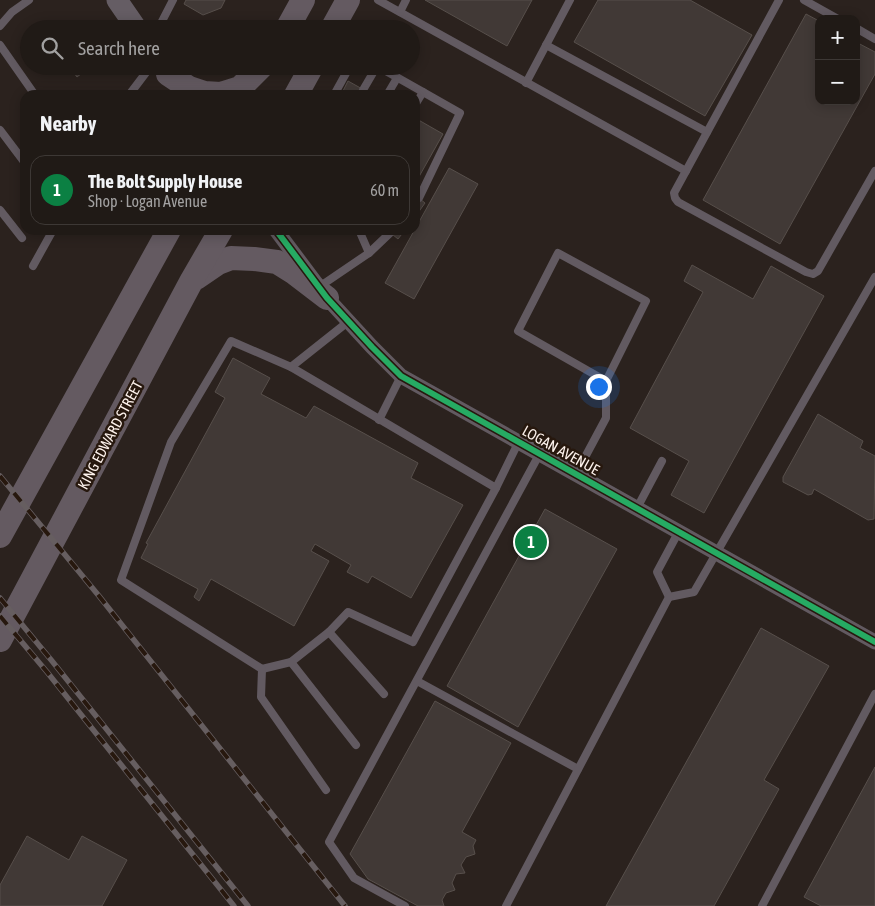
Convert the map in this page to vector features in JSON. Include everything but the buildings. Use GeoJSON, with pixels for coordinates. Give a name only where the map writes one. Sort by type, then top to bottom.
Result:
{"type":"FeatureCollection","features":[{"type":"Feature","properties":{"kind":"main road"},"geometry":{"type":"LineString","coordinates":[[117,0],[131,20]]}},
{"type":"Feature","properties":{"kind":"main road"},"geometry":{"type":"LineString","coordinates":[[292,20],[303,0]]}},
{"type":"Feature","properties":{"kind":"main road"},"geometry":{"type":"LineString","coordinates":[[337,20],[348,0]]}},
{"type":"Feature","properties":{"kind":"main road"},"geometry":{"type":"LineString","coordinates":[[166,75],[177,90]]}},
{"type":"Feature","properties":{"kind":"main road"},"geometry":{"type":"LineString","coordinates":[[170,75],[189,88],[196,90]]}},
{"type":"Feature","properties":{"kind":"main road"},"geometry":{"type":"LineString","coordinates":[[234,90],[240,88],[254,75]]}},
{"type":"Feature","properties":{"kind":"main road"},"geometry":{"type":"LineString","coordinates":[[252,90],[260,75]]}},
{"type":"Feature","properties":{"kind":"main road"},"geometry":{"type":"LineString","coordinates":[[299,90],[307,75]]}},
{"type":"Feature","properties":{"kind":"main road"},"geometry":{"type":"LineString","coordinates":[[0,536],[166,235]]}},
{"type":"Feature","properties":{"kind":"main road","name":"KING EDWARD STREET"},"geometry":{"type":"LineString","coordinates":[[0,640],[192,280],[218,235]]}},
{"type":"Feature","properties":{"kind":"main road"},"geometry":{"type":"LineString","coordinates":[[192,280],[218,263],[231,258],[254,259],[277,262],[323,292]]}},
{"type":"Feature","properties":{"kind":"street","name":"LOGAN AVENUE"},"geometry":{"type":"LineString","coordinates":[[280,235],[323,292],[372,347],[401,376],[875,642]]}},
{"type":"Feature","properties":{"kind":"lane"},"geometry":{"type":"LineString","coordinates":[[0,26],[12,12],[29,0]]}},
{"type":"Feature","properties":{"kind":"lane"},"geometry":{"type":"LineString","coordinates":[[163,20],[174,0]]}},
{"type":"Feature","properties":{"kind":"lane"},"geometry":{"type":"LineString","coordinates":[[378,0],[414,20]]}},
{"type":"Feature","properties":{"kind":"lane"},"geometry":{"type":"LineString","coordinates":[[400,12],[406,0]]}},
{"type":"Feature","properties":{"kind":"lane"},"geometry":{"type":"LineString","coordinates":[[526,83],[570,0]]}},
{"type":"Feature","properties":{"kind":"lane"},"geometry":{"type":"LineString","coordinates":[[779,0],[674,192],[674,198],[678,202],[806,272],[813,274],[818,271],[875,171]]}},
{"type":"Feature","properties":{"kind":"lane"},"geometry":{"type":"LineString","coordinates":[[804,0],[831,15]]}},
{"type":"Feature","properties":{"kind":"lane"},"geometry":{"type":"LineString","coordinates":[[420,23],[686,171]]}},
{"type":"Feature","properties":{"kind":"lane"},"geometry":{"type":"LineString","coordinates":[[860,30],[875,39]]}},
{"type":"Feature","properties":{"kind":"lane"},"geometry":{"type":"LineString","coordinates":[[0,45],[20,74]]}},
{"type":"Feature","properties":{"kind":"lane"},"geometry":{"type":"LineString","coordinates":[[546,45],[707,132]]}},
{"type":"Feature","properties":{"kind":"lane"},"geometry":{"type":"LineString","coordinates":[[21,75],[32,90]]}},
{"type":"Feature","properties":{"kind":"lane"},"geometry":{"type":"LineString","coordinates":[[135,90],[154,75]]}},
{"type":"Feature","properties":{"kind":"lane"},"geometry":{"type":"LineString","coordinates":[[337,90],[345,75]]}},
{"type":"Feature","properties":{"kind":"lane"},"geometry":{"type":"LineString","coordinates":[[364,90],[372,75]]}},
{"type":"Feature","properties":{"kind":"lane"},"geometry":{"type":"LineString","coordinates":[[392,75],[418,90]]}},
{"type":"Feature","properties":{"kind":"lane"},"geometry":{"type":"LineString","coordinates":[[391,90],[397,78]]}},
{"type":"Feature","properties":{"kind":"lane"},"geometry":{"type":"LineString","coordinates":[[420,96],[422,92],[460,113],[420,196]]}},
{"type":"Feature","properties":{"kind":"lane"},"geometry":{"type":"LineString","coordinates":[[0,130],[20,156]]}},
{"type":"Feature","properties":{"kind":"lane"},"geometry":{"type":"LineString","coordinates":[[0,210],[22,238]]}},
{"type":"Feature","properties":{"kind":"lane"},"geometry":{"type":"LineString","coordinates":[[33,266],[50,235]]}},
{"type":"Feature","properties":{"kind":"lane"},"geometry":{"type":"LineString","coordinates":[[361,235],[369,253]]}},
{"type":"Feature","properties":{"kind":"lane"},"geometry":{"type":"LineString","coordinates":[[323,292],[387,235]]}},
{"type":"Feature","properties":{"kind":"lane"},"geometry":{"type":"LineString","coordinates":[[576,474],[606,418],[606,382],[646,301],[558,253],[518,331],[606,382]]}},
{"type":"Feature","properties":{"kind":"lane"},"geometry":{"type":"LineString","coordinates":[[669,597],[694,592],[875,277]]}},
{"type":"Feature","properties":{"kind":"lane"},"geometry":{"type":"LineString","coordinates":[[291,367],[349,321]]}},
{"type":"Feature","properties":{"kind":"lane"},"geometry":{"type":"LineString","coordinates":[[496,488],[291,367],[231,341],[171,442],[121,580],[262,670],[291,662],[329,632],[348,612],[413,642],[496,488],[519,441]]}},
{"type":"Feature","properties":{"kind":"lane"},"geometry":{"type":"LineString","coordinates":[[379,420],[401,376]]}},
{"type":"Feature","properties":{"kind":"lane"},"geometry":{"type":"LineString","coordinates":[[405,906],[354,878],[329,842],[540,453]]}},
{"type":"Feature","properties":{"kind":"lane"},"geometry":{"type":"LineString","coordinates":[[637,508],[662,461]]}},
{"type":"Feature","properties":{"kind":"lane"},"geometry":{"type":"LineString","coordinates":[[669,597],[657,572],[679,531]]}},
{"type":"Feature","properties":{"kind":"lane"},"geometry":{"type":"LineString","coordinates":[[506,906],[669,597]]}},
{"type":"Feature","properties":{"kind":"lane"},"geometry":{"type":"LineString","coordinates":[[329,632],[384,694]]}},
{"type":"Feature","properties":{"kind":"lane"},"geometry":{"type":"LineString","coordinates":[[291,662],[356,745]]}},
{"type":"Feature","properties":{"kind":"lane"},"geometry":{"type":"LineString","coordinates":[[262,670],[261,697],[326,790]]}},
{"type":"Feature","properties":{"kind":"lane"},"geometry":{"type":"LineString","coordinates":[[416,681],[578,769]]}},
{"type":"Feature","properties":{"kind":"lane"},"geometry":{"type":"LineString","coordinates":[[762,906],[875,694]]}},
{"type":"Feature","properties":{"kind":"railway"},"geometry":{"type":"LineString","coordinates":[[0,476],[99,596],[345,906]]}},
{"type":"Feature","properties":{"kind":"railway"},"geometry":{"type":"LineString","coordinates":[[0,598],[248,906]]}},
{"type":"Feature","properties":{"kind":"railway"},"geometry":{"type":"LineString","coordinates":[[0,616],[234,906]]}},
{"type":"Feature","properties":{"kind":"cycle path"},"geometry":{"type":"LineString","coordinates":[[280,235],[327,298],[401,376],[875,642]]}},
{"type":"Feature","properties":{"kind":"place","name":"The Bolt Supply House"},"geometry":{"type":"Point","coordinates":[531,542]}}]}
